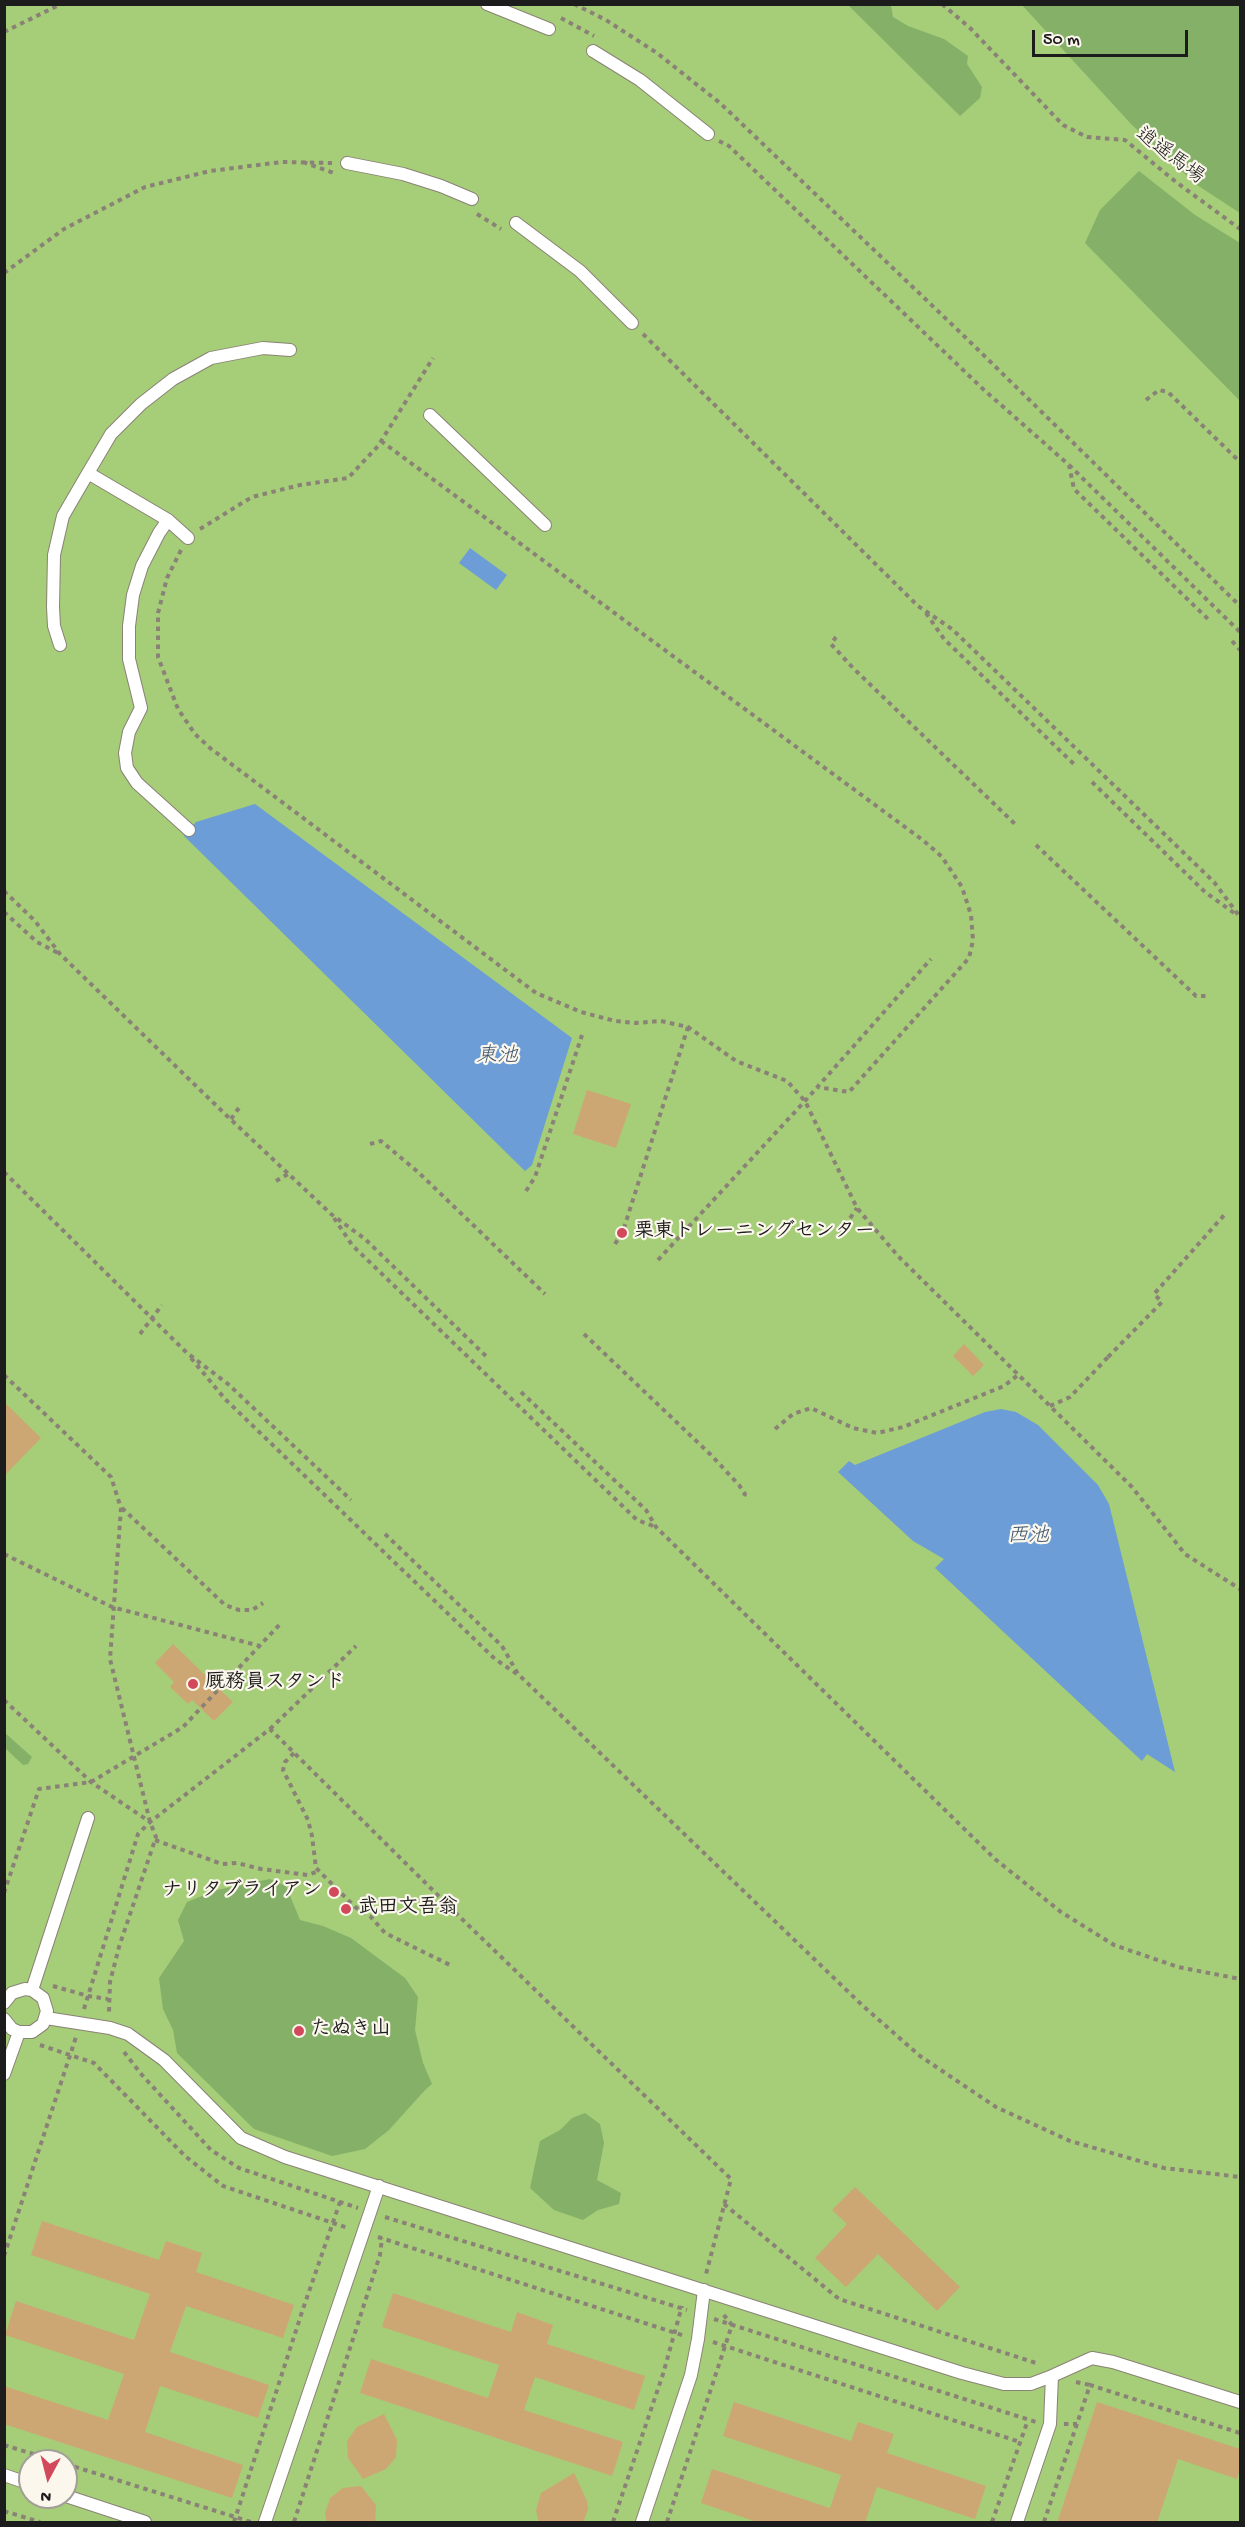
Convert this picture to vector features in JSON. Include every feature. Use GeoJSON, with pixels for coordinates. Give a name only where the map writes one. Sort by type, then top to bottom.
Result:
{"type":"FeatureCollection","features":[{"type":"Feature","properties":{"kind":"lane"},"geometry":{"type":"LineString","coordinates":[[487,4],[549,29]]}},
{"type":"Feature","properties":{"kind":"lane"},"geometry":{"type":"LineString","coordinates":[[593,51],[640,80],[708,134]]}},
{"type":"Feature","properties":{"kind":"lane"},"geometry":{"type":"LineString","coordinates":[[348,163],[403,174],[441,186],[470,205]]}},
{"type":"Feature","properties":{"kind":"lane"},"geometry":{"type":"LineString","coordinates":[[513,228],[580,271],[632,323]]}},
{"type":"Feature","properties":{"kind":"lane"},"geometry":{"type":"LineString","coordinates":[[60,645],[54,626],[54,555],[63,516],[111,434],[141,404],[173,380],[211,358],[263,348],[290,350]]}},
{"type":"Feature","properties":{"kind":"lane"},"geometry":{"type":"LineString","coordinates":[[430,415],[545,525]]}},
{"type":"Feature","properties":{"kind":"lane"},"geometry":{"type":"LineString","coordinates":[[88,473],[168,520],[188,538]]}},
{"type":"Feature","properties":{"kind":"lane"},"geometry":{"type":"LineString","coordinates":[[168,520],[142,566],[134,595],[129,626],[129,659],[141,708],[129,732],[125,753],[126,768],[137,783],[189,830]]}},
{"type":"Feature","properties":{"kind":"lane"},"geometry":{"type":"LineString","coordinates":[[32,1990],[88,1818]]}},
{"type":"Feature","properties":{"kind":"lane"},"geometry":{"type":"LineString","coordinates":[[4,2003],[12,1993],[19,1990],[32,1990],[43,1998],[46,2004],[46,2018],[43,2024],[32,2032],[18,2035]]}},
{"type":"Feature","properties":{"kind":"lane"},"geometry":{"type":"LineString","coordinates":[[46,2018],[110,2028],[128,2034],[164,2060],[241,2138],[285,2157],[1004,2385],[1031,2384],[1092,2358],[1113,2362],[1240,2402]]}},
{"type":"Feature","properties":{"kind":"lane"},"geometry":{"type":"LineString","coordinates":[[4,2019],[18,2035]]}},
{"type":"Feature","properties":{"kind":"lane"},"geometry":{"type":"LineString","coordinates":[[4,2074],[18,2035]]}},
{"type":"Feature","properties":{"kind":"lane"},"geometry":{"type":"LineString","coordinates":[[265,2523],[379,2186]]}},
{"type":"Feature","properties":{"kind":"lane"},"geometry":{"type":"LineString","coordinates":[[642,2523],[691,2374],[704,2290]]}},
{"type":"Feature","properties":{"kind":"lane"},"geometry":{"type":"LineString","coordinates":[[1017,2523],[1050,2424],[1052,2376]]}},
{"type":"Feature","properties":{"kind":"lane"},"geometry":{"type":"LineString","coordinates":[[78,2500],[145,2523]]}},
{"type":"Feature","properties":{"kind":"path"},"geometry":{"type":"LineString","coordinates":[[4,32],[61,4]]}},
{"type":"Feature","properties":{"kind":"path"},"geometry":{"type":"LineString","coordinates":[[574,4],[606,20],[657,53],[720,103],[963,335],[1240,606]]}},
{"type":"Feature","properties":{"kind":"path","name":"逍遥馬場"},"geometry":{"type":"LineString","coordinates":[[942,4],[970,28],[1063,125],[1087,137],[1125,140],[1176,182],[1240,229]]}},
{"type":"Feature","properties":{"kind":"path"},"geometry":{"type":"LineString","coordinates":[[708,134],[729,146],[983,390],[1068,465],[1240,632]]}},
{"type":"Feature","properties":{"kind":"path"},"geometry":{"type":"LineString","coordinates":[[4,273],[64,229],[146,187],[210,171],[282,162],[348,163]]}},
{"type":"Feature","properties":{"kind":"path"},"geometry":{"type":"LineString","coordinates":[[303,162],[337,174]]}},
{"type":"Feature","properties":{"kind":"path"},"geometry":{"type":"LineString","coordinates":[[470,205],[513,228]]}},
{"type":"Feature","properties":{"kind":"path"},"geometry":{"type":"LineString","coordinates":[[632,323],[923,609],[952,629],[1214,882],[1240,917]]}},
{"type":"Feature","properties":{"kind":"path"},"geometry":{"type":"LineString","coordinates":[[636,337],[653,344]]}},
{"type":"Feature","properties":{"kind":"path"},"geometry":{"type":"LineString","coordinates":[[433,358],[381,441],[348,478],[300,485],[252,497],[213,519],[188,538],[167,578],[158,613],[158,657],[178,709],[195,734],[210,748],[536,993],[581,1012],[615,1021],[636,1023],[661,1021],[688,1027],[736,1061],[788,1082],[805,1101],[857,1208],[898,1256],[1132,1487],[1185,1554],[1240,1589]]}},
{"type":"Feature","properties":{"kind":"path"},"geometry":{"type":"LineString","coordinates":[[1146,400],[1159,390],[1168,392],[1240,462]]}},
{"type":"Feature","properties":{"kind":"path"},"geometry":{"type":"LineString","coordinates":[[381,441],[924,841],[942,857],[949,867],[962,887],[971,915],[973,940],[969,958],[849,1092],[818,1087]]}},
{"type":"Feature","properties":{"kind":"path"},"geometry":{"type":"LineString","coordinates":[[1068,465],[1074,489],[1211,622]]}},
{"type":"Feature","properties":{"kind":"path"},"geometry":{"type":"LineString","coordinates":[[923,609],[944,639],[1076,766]]}},
{"type":"Feature","properties":{"kind":"path"},"geometry":{"type":"LineString","coordinates":[[836,637],[831,644],[853,668],[1016,825]]}},
{"type":"Feature","properties":{"kind":"path"},"geometry":{"type":"LineString","coordinates":[[1232,641],[1240,650]]}},
{"type":"Feature","properties":{"kind":"path"},"geometry":{"type":"LineString","coordinates":[[1092,782],[1205,891],[1240,917]]}},
{"type":"Feature","properties":{"kind":"path"},"geometry":{"type":"LineString","coordinates":[[1036,845],[1196,996],[1206,996]]}},
{"type":"Feature","properties":{"kind":"path"},"geometry":{"type":"LineString","coordinates":[[4,891],[35,921],[60,954],[288,1174],[331,1214],[365,1239],[488,1358]]}},
{"type":"Feature","properties":{"kind":"path"},"geometry":{"type":"LineString","coordinates":[[4,912],[37,942],[60,954]]}},
{"type":"Feature","properties":{"kind":"path"},"geometry":{"type":"LineString","coordinates":[[658,1260],[818,1087],[931,959]]}},
{"type":"Feature","properties":{"kind":"path"},"geometry":{"type":"LineString","coordinates":[[615,1244],[623,1232],[688,1027]]}},
{"type":"Feature","properties":{"kind":"path"},"geometry":{"type":"LineString","coordinates":[[526,1191],[535,1177],[582,1035]]}},
{"type":"Feature","properties":{"kind":"path"},"geometry":{"type":"LineString","coordinates":[[231,1119],[241,1105]]}},
{"type":"Feature","properties":{"kind":"path"},"geometry":{"type":"LineString","coordinates":[[370,1144],[381,1141],[418,1172],[545,1294]]}},
{"type":"Feature","properties":{"kind":"path"},"geometry":{"type":"LineString","coordinates":[[4,1172],[187,1353],[242,1415],[495,1659],[518,1674],[862,2005],[920,2056],[996,2107],[1070,2140],[1164,2168],[1240,2178]]}},
{"type":"Feature","properties":{"kind":"path"},"geometry":{"type":"LineString","coordinates":[[276,1181],[288,1174]]}},
{"type":"Feature","properties":{"kind":"path"},"geometry":{"type":"LineString","coordinates":[[840,1233],[857,1208]]}},
{"type":"Feature","properties":{"kind":"path"},"geometry":{"type":"LineString","coordinates":[[1050,1407],[1070,1397],[1093,1370],[1162,1302],[1154,1294],[1226,1213]]}},
{"type":"Feature","properties":{"kind":"path"},"geometry":{"type":"LineString","coordinates":[[331,1214],[352,1245],[628,1512],[637,1520],[656,1527]]}},
{"type":"Feature","properties":{"kind":"path"},"geometry":{"type":"LineString","coordinates":[[140,1334],[162,1305]]}},
{"type":"Feature","properties":{"kind":"path"},"geometry":{"type":"LineString","coordinates":[[584,1334],[711,1455],[745,1494],[743,1498]]}},
{"type":"Feature","properties":{"kind":"path"},"geometry":{"type":"LineString","coordinates":[[187,1353],[228,1384],[351,1500]]}},
{"type":"Feature","properties":{"kind":"path"},"geometry":{"type":"LineString","coordinates":[[4,1375],[111,1477],[121,1508],[110,1659],[155,1839],[119,1947],[110,1982],[108,1999],[110,2028],[119,2045],[142,2075],[212,2150],[239,2168],[369,2212],[680,2307],[1028,2420],[1050,2424],[1077,2424]]}},
{"type":"Feature","properties":{"kind":"path"},"geometry":{"type":"LineString","coordinates":[[775,1429],[793,1414],[811,1408],[853,1428],[877,1433],[903,1427],[1004,1386],[1018,1375]]}},
{"type":"Feature","properties":{"kind":"path"},"geometry":{"type":"LineString","coordinates":[[521,1392],[646,1510],[656,1527],[995,1859],[1053,1905],[1114,1945],[1178,1966],[1240,1979]]}},
{"type":"Feature","properties":{"kind":"path"},"geometry":{"type":"LineString","coordinates":[[121,1508],[225,1605],[239,1610],[252,1610],[263,1603]]}},
{"type":"Feature","properties":{"kind":"path"},"geometry":{"type":"LineString","coordinates":[[385,1534],[502,1647],[518,1674]]}},
{"type":"Feature","properties":{"kind":"path"},"geometry":{"type":"LineString","coordinates":[[4,1554],[112,1607],[260,1646]]}},
{"type":"Feature","properties":{"kind":"path"},"geometry":{"type":"LineString","coordinates":[[4,1893],[39,1789],[91,1782],[183,1727],[282,1622]]}},
{"type":"Feature","properties":{"kind":"path"},"geometry":{"type":"LineString","coordinates":[[150,1822],[270,1729],[356,1646]]}},
{"type":"Feature","properties":{"kind":"path"},"geometry":{"type":"LineString","coordinates":[[4,1700],[91,1782],[150,1822]]}},
{"type":"Feature","properties":{"kind":"path"},"geometry":{"type":"LineString","coordinates":[[270,1729],[731,2179],[707,2264],[704,2290]]}},
{"type":"Feature","properties":{"kind":"path"},"geometry":{"type":"LineString","coordinates":[[294,1753],[285,1762],[283,1770],[308,1820],[314,1862],[318,1871],[355,1907],[370,1916],[385,1933],[450,1965]]}},
{"type":"Feature","properties":{"kind":"path"},"geometry":{"type":"LineString","coordinates":[[155,1839],[222,1864],[237,1863],[261,1869],[309,1875],[318,1871]]}},
{"type":"Feature","properties":{"kind":"path"},"geometry":{"type":"LineString","coordinates":[[18,2035],[94,2063],[185,2157],[222,2186],[270,2204],[333,2222],[673,2332],[725,2345],[1020,2442]]}},
{"type":"Feature","properties":{"kind":"path"},"geometry":{"type":"LineString","coordinates":[[235,2520],[340,2202]]}},
{"type":"Feature","properties":{"kind":"path"},"geometry":{"type":"LineString","coordinates":[[724,2204],[838,2299],[1038,2362],[1052,2376]]}},
{"type":"Feature","properties":{"kind":"path"},"geometry":{"type":"LineString","coordinates":[[294,2523],[380,2255],[384,2216]]}},
{"type":"Feature","properties":{"kind":"path"},"geometry":{"type":"LineString","coordinates":[[613,2523],[663,2374],[680,2307]]}},
{"type":"Feature","properties":{"kind":"path"},"geometry":{"type":"LineString","coordinates":[[667,2523],[732,2325]]}},
{"type":"Feature","properties":{"kind":"path"},"geometry":{"type":"LineString","coordinates":[[1044,2523],[1090,2385],[1240,2433]]}},
{"type":"Feature","properties":{"kind":"path"},"geometry":{"type":"LineString","coordinates":[[992,2523],[1028,2420]]}},
{"type":"Feature","properties":{"kind":"path"},"geometry":{"type":"LineString","coordinates":[[78,2468],[235,2520],[252,2523]]}},
{"type":"Feature","properties":{"kind":"path"},"geometry":{"type":"LineString","coordinates":[[4,2511],[40,2523]]}},
{"type":"Feature","properties":{"kind":"green space","name":"栗東トレーニングセンター"},"geometry":{"type":"Polygon","coordinates":[[[4,5],[1240,5],[1240,2522],[5,2522],[4,5]]]}},
{"type":"Feature","properties":{"kind":"green space"},"geometry":{"type":"Polygon","coordinates":[[[848,5],[891,5],[893,17],[908,26],[944,39],[968,56],[967,64],[982,87],[980,98],[960,116],[848,5]]]}},
{"type":"Feature","properties":{"kind":"green space"},"geometry":{"type":"Polygon","coordinates":[[[1022,5],[1240,5],[1240,213],[1197,185],[1132,125],[1022,5]]]}},
{"type":"Feature","properties":{"kind":"green space"},"geometry":{"type":"Polygon","coordinates":[[[1139,171],[1195,215],[1240,243],[1240,401],[1085,243],[1100,210],[1139,171]]]}},
{"type":"Feature","properties":{"kind":"green space"},"geometry":{"type":"Polygon","coordinates":[[[4,1732],[32,1757],[28,1764],[23,1765],[5,1748],[4,1732]]]}},
{"type":"Feature","properties":{"kind":"green space"},"geometry":{"type":"Polygon","coordinates":[[[270,1879],[286,1886],[300,1920],[323,1926],[351,1938],[405,1978],[418,1997],[415,2030],[423,2063],[432,2084],[389,2130],[365,2149],[332,2156],[254,2129],[177,2053],[173,2030],[163,2009],[159,1978],[184,1941],[178,1920],[187,1902],[217,1890],[270,1879]]]}},
{"type":"Feature","properties":{"kind":"green space"},"geometry":{"type":"Polygon","coordinates":[[[585,2113],[600,2124],[604,2143],[597,2180],[621,2193],[619,2204],[598,2210],[583,2220],[554,2210],[530,2188],[540,2141],[560,2130],[572,2118],[585,2113]]]}},
{"type":"Feature","properties":{"kind":"water"},"geometry":{"type":"Polygon","coordinates":[[[470,548],[507,575],[496,590],[459,563],[470,548]]]}},
{"type":"Feature","properties":{"kind":"water","name":"東池"},"geometry":{"type":"Polygon","coordinates":[[[255,804],[572,1038],[532,1165],[525,1171],[184,836],[196,822],[255,804]]]}},
{"type":"Feature","properties":{"kind":"water","name":"西池"},"geometry":{"type":"Polygon","coordinates":[[[1001,1409],[1016,1412],[1038,1425],[1098,1485],[1109,1504],[1175,1772],[1147,1754],[1142,1761],[935,1568],[944,1559],[913,1541],[838,1472],[849,1461],[855,1465],[985,1412],[1001,1409]]]}},
{"type":"Feature","properties":{"kind":"building"},"geometry":{"type":"Polygon","coordinates":[[[587,1090],[631,1104],[616,1148],[573,1134],[587,1090]]]}},
{"type":"Feature","properties":{"kind":"building"},"geometry":{"type":"Polygon","coordinates":[[[964,1344],[984,1365],[973,1376],[953,1356],[964,1344]]]}},
{"type":"Feature","properties":{"kind":"building"},"geometry":{"type":"Polygon","coordinates":[[[4,1402],[41,1438],[4,1476],[4,1402]]]}},
{"type":"Feature","properties":{"kind":"building","name":"厩務員スタンド"},"geometry":{"type":"Polygon","coordinates":[[[173,1644],[233,1702],[214,1721],[192,1700],[188,1704],[170,1687],[174,1682],[155,1663],[173,1644]]]}},
{"type":"Feature","properties":{"kind":"building"},"geometry":{"type":"Polygon","coordinates":[[[855,2187],[960,2287],[937,2311],[878,2254],[846,2287],[815,2258],[847,2224],[832,2210],[855,2187]]]}},
{"type":"Feature","properties":{"kind":"building"},"geometry":{"type":"Polygon","coordinates":[[[42,2221],[159,2260],[166,2241],[202,2253],[196,2272],[294,2305],[283,2338],[186,2306],[170,2352],[269,2385],[258,2418],[160,2386],[145,2432],[243,2465],[232,2498],[4,2424],[4,2386],[108,2420],[124,2374],[5,2335],[16,2301],[134,2340],[150,2294],[31,2255],[42,2221]]]}},
{"type":"Feature","properties":{"kind":"building"},"geometry":{"type":"Polygon","coordinates":[[[393,2293],[511,2332],[517,2312],[553,2325],[547,2344],[645,2376],[634,2410],[535,2377],[524,2410],[623,2442],[612,2476],[360,2393],[371,2359],[488,2398],[499,2365],[382,2327],[393,2293]]]}},
{"type":"Feature","properties":{"kind":"building"},"geometry":{"type":"Polygon","coordinates":[[[734,2402],[851,2441],[858,2422],[894,2434],[887,2453],[986,2486],[975,2519],[877,2487],[865,2523],[760,2523],[701,2503],[712,2469],[830,2508],[841,2475],[723,2436],[734,2402]]]}},
{"type":"Feature","properties":{"kind":"building"},"geometry":{"type":"Polygon","coordinates":[[[1097,2402],[1240,2449],[1240,2468],[1237,2479],[1178,2459],[1157,2523],[1057,2523],[1097,2402]]]}},
{"type":"Feature","properties":{"kind":"building"},"geometry":{"type":"Polygon","coordinates":[[[384,2414],[397,2440],[396,2457],[386,2469],[363,2479],[348,2458],[347,2441],[357,2427],[384,2414]]]}},
{"type":"Feature","properties":{"kind":"building"},"geometry":{"type":"Polygon","coordinates":[[[574,2473],[587,2501],[588,2509],[583,2523],[539,2523],[536,2510],[541,2493],[574,2473]]]}},
{"type":"Feature","properties":{"kind":"building"},"geometry":{"type":"Polygon","coordinates":[[[361,2486],[376,2505],[375,2523],[327,2523],[325,2514],[330,2498],[343,2488],[361,2486]]]}},
{"type":"Feature","properties":{"kind":"place","name":"栗東トレーニングセンター"},"geometry":{"type":"Point","coordinates":[622,1233]}},
{"type":"Feature","properties":{"kind":"place","name":"厩務員スタンド"},"geometry":{"type":"Point","coordinates":[193,1684]}},
{"type":"Feature","properties":{"kind":"place","name":"ナリタブライアン"},"geometry":{"type":"Point","coordinates":[334,1892]}},
{"type":"Feature","properties":{"kind":"place","name":"武田文吾翁"},"geometry":{"type":"Point","coordinates":[346,1909]}},
{"type":"Feature","properties":{"kind":"place","name":"たぬき山"},"geometry":{"type":"Point","coordinates":[299,2031]}}]}
